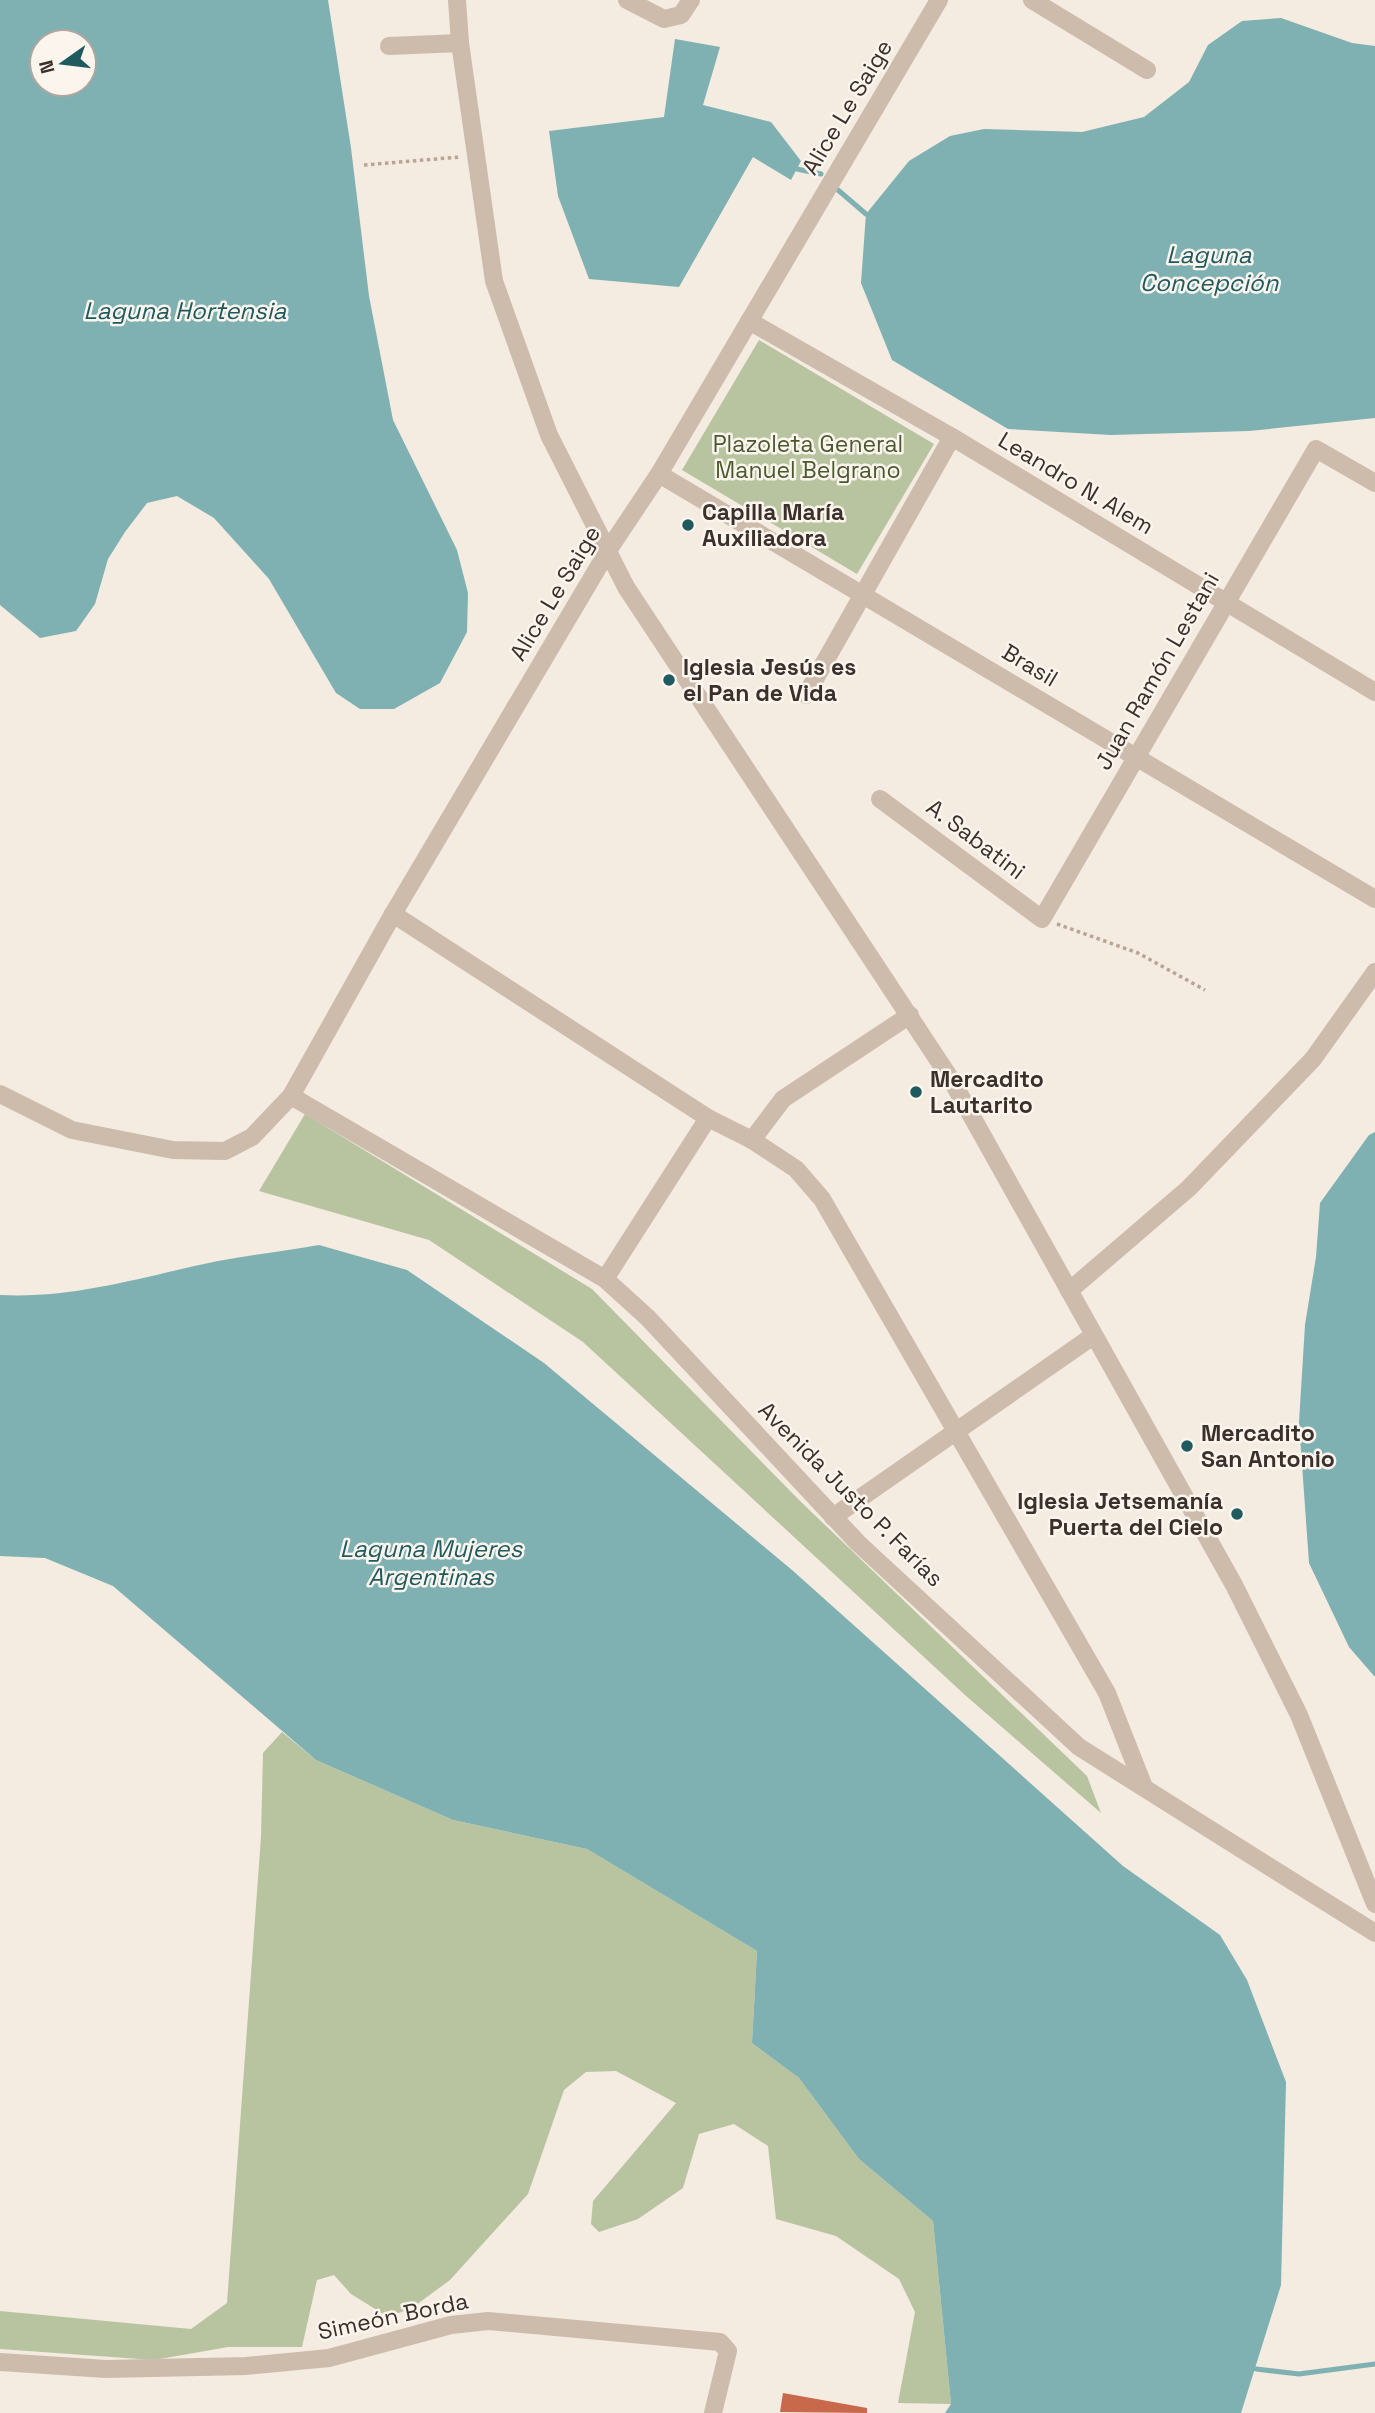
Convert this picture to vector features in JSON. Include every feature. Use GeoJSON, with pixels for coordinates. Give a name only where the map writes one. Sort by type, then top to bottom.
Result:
{"type":"FeatureCollection","features":[{"type":"Feature","properties":{"kind":"street"},"geometry":{"type":"LineString","coordinates":[[457,0],[460,43],[494,281],[549,435],[626,587],[952,1081],[1234,1585],[1299,1715],[1375,1904]]}},
{"type":"Feature","properties":{"kind":"street"},"geometry":{"type":"LineString","coordinates":[[627,0],[664,19],[686,8]]}},
{"type":"Feature","properties":{"kind":"street","name":"Alice Le Saige"},"geometry":{"type":"LineString","coordinates":[[0,1094],[72,1130],[173,1150],[225,1151],[252,1137],[291,1096],[393,914],[609,549],[659,474],[939,0]]}},
{"type":"Feature","properties":{"kind":"street"},"geometry":{"type":"LineString","coordinates":[[1032,0],[1147,70]]}},
{"type":"Feature","properties":{"kind":"street"},"geometry":{"type":"LineString","coordinates":[[389,46],[460,43]]}},
{"type":"Feature","properties":{"kind":"street","name":"Leandro N. Alem"},"geometry":{"type":"LineString","coordinates":[[749,321],[953,437],[1375,692]]}},
{"type":"Feature","properties":{"kind":"street"},"geometry":{"type":"LineString","coordinates":[[806,695],[953,437]]}},
{"type":"Feature","properties":{"kind":"street","name":"Juan Ramón Lestani"},"geometry":{"type":"LineString","coordinates":[[1042,919],[1316,449],[1375,483]]}},
{"type":"Feature","properties":{"kind":"street","name":"Brasil"},"geometry":{"type":"LineString","coordinates":[[659,474],[1375,899]]}},
{"type":"Feature","properties":{"kind":"street","name":"A. Sabatini"},"geometry":{"type":"LineString","coordinates":[[880,799],[1042,919]]}},
{"type":"Feature","properties":{"kind":"street"},"geometry":{"type":"LineString","coordinates":[[393,914],[708,1118],[752,1140],[796,1168],[822,1199],[1107,1693],[1144,1787]]}},
{"type":"Feature","properties":{"kind":"street"},"geometry":{"type":"LineString","coordinates":[[1069,1292],[1189,1188],[1313,1059],[1375,972]]}},
{"type":"Feature","properties":{"kind":"street"},"geometry":{"type":"LineString","coordinates":[[752,1140],[783,1099],[910,1015]]}},
{"type":"Feature","properties":{"kind":"street","name":"Avenida Justo P. Farías"},"geometry":{"type":"LineString","coordinates":[[291,1096],[606,1279],[648,1318],[833,1517],[1079,1747],[1375,1933]]}},
{"type":"Feature","properties":{"kind":"street"},"geometry":{"type":"LineString","coordinates":[[606,1279],[708,1118]]}},
{"type":"Feature","properties":{"kind":"street"},"geometry":{"type":"LineString","coordinates":[[833,1517],[1093,1336]]}},
{"type":"Feature","properties":{"kind":"street","name":"Simeón Borda"},"geometry":{"type":"LineString","coordinates":[[0,2361],[106,2369],[246,2366],[329,2358],[451,2325],[488,2321],[720,2342],[728,2351],[713,2413]]}},
{"type":"Feature","properties":{"kind":"path"},"geometry":{"type":"LineString","coordinates":[[364,165],[476,156]]}},
{"type":"Feature","properties":{"kind":"path"},"geometry":{"type":"LineString","coordinates":[[1042,919],[1138,953],[1205,990]]}},
{"type":"Feature","properties":{"kind":"green space","name":"Plazoleta General Manuel Belgrano"},"geometry":{"type":"Polygon","coordinates":[[[759,340],[934,444],[857,574],[682,470],[759,340]]]}},
{"type":"Feature","properties":{"kind":"green space"},"geometry":{"type":"Polygon","coordinates":[[[305,1114],[592,1289],[800,1501],[1087,1776],[1101,1813],[965,1695],[583,1342],[429,1240],[259,1191],[305,1114]]]}},
{"type":"Feature","properties":{"kind":"green space"},"geometry":{"type":"Polygon","coordinates":[[[282,1732],[316,1760],[453,1820],[587,1849],[757,1951],[752,2043],[799,2078],[859,2159],[933,2221],[951,2404],[898,2403],[915,2312],[899,2279],[836,2236],[776,2219],[768,2146],[734,2124],[699,2134],[683,2188],[638,2219],[599,2232],[591,2224],[593,2201],[676,2103],[616,2071],[586,2072],[564,2090],[528,2194],[450,2280],[412,2308],[388,2317],[351,2294],[334,2275],[317,2280],[302,2347],[228,2347],[154,2360],[0,2349],[0,2311],[191,2329],[227,2303],[261,1837],[263,1753],[282,1732]]]}},
{"type":"Feature","properties":{"kind":"water","name":"Laguna Hortensia"},"geometry":{"type":"Polygon","coordinates":[[[0,0],[328,0],[351,148],[369,296],[393,420],[457,550],[468,593],[467,632],[440,683],[394,709],[360,709],[336,693],[269,579],[214,518],[177,496],[147,503],[125,532],[108,559],[95,604],[76,631],[40,638],[0,605],[0,0]]]}},
{"type":"Feature","properties":{"kind":"water","name":"Laguna Concepción"},"geometry":{"type":"Polygon","coordinates":[[[1281,18],[1352,43],[1375,46],[1375,418],[1249,431],[1111,435],[1008,429],[892,360],[861,283],[866,214],[909,161],[950,136],[984,129],[1082,132],[1144,117],[1189,82],[1208,45],[1242,21],[1281,18]]]}},
{"type":"Feature","properties":{"kind":"water"},"geometry":{"type":"Polygon","coordinates":[[[675,39],[720,47],[703,105],[771,122],[801,161],[791,180],[753,157],[679,287],[589,279],[558,196],[549,131],[664,117],[675,39]]]}},
{"type":"Feature","properties":{"kind":"water"},"geometry":{"type":"Polygon","coordinates":[[[1375,1132],[1375,1677],[1349,1647],[1309,1563],[1299,1422],[1305,1325],[1316,1257],[1320,1203],[1369,1135],[1375,1132]]]}},
{"type":"Feature","properties":{"kind":"water","name":"Laguna Mujeres Argentinas"},"geometry":{"type":"Polygon","coordinates":[[[319,1245],[407,1270],[544,1363],[792,1570],[1123,1866],[1220,1935],[1247,1980],[1286,2082],[1281,2285],[1241,2413],[945,2413],[951,2404],[933,2221],[859,2159],[799,2078],[752,2043],[757,1951],[587,1849],[453,1820],[316,1760],[113,1586],[45,1558],[0,1556],[0,1295],[83,1290],[218,1261],[319,1245]]]}},
{"type":"Feature","properties":{"kind":"building"},"geometry":{"type":"Polygon","coordinates":[[[783,2393],[867,2408],[867,2413],[780,2412],[783,2393]]]}},
{"type":"Feature","properties":{"kind":"waterway"},"geometry":{"type":"LineString","coordinates":[[797,169],[821,174]]}},
{"type":"Feature","properties":{"kind":"waterway"},"geometry":{"type":"LineString","coordinates":[[838,190],[866,214]]}},
{"type":"Feature","properties":{"kind":"waterway"},"geometry":{"type":"LineString","coordinates":[[1256,2369],[1299,2374],[1375,2364]]}},
{"type":"Feature","properties":{"kind":"place","name":"Capilla María Auxiliadora"},"geometry":{"type":"Point","coordinates":[688,525]}},
{"type":"Feature","properties":{"kind":"place","name":"Iglesia Jesús es el Pan de Vida"},"geometry":{"type":"Point","coordinates":[669,680]}},
{"type":"Feature","properties":{"kind":"place","name":"Mercadito Lautarito"},"geometry":{"type":"Point","coordinates":[916,1092]}},
{"type":"Feature","properties":{"kind":"place","name":"Mercadito San Antonio"},"geometry":{"type":"Point","coordinates":[1187,1446]}},
{"type":"Feature","properties":{"kind":"place","name":"Iglesia Jetsemanía Puerta del Cielo"},"geometry":{"type":"Point","coordinates":[1237,1514]}}]}
